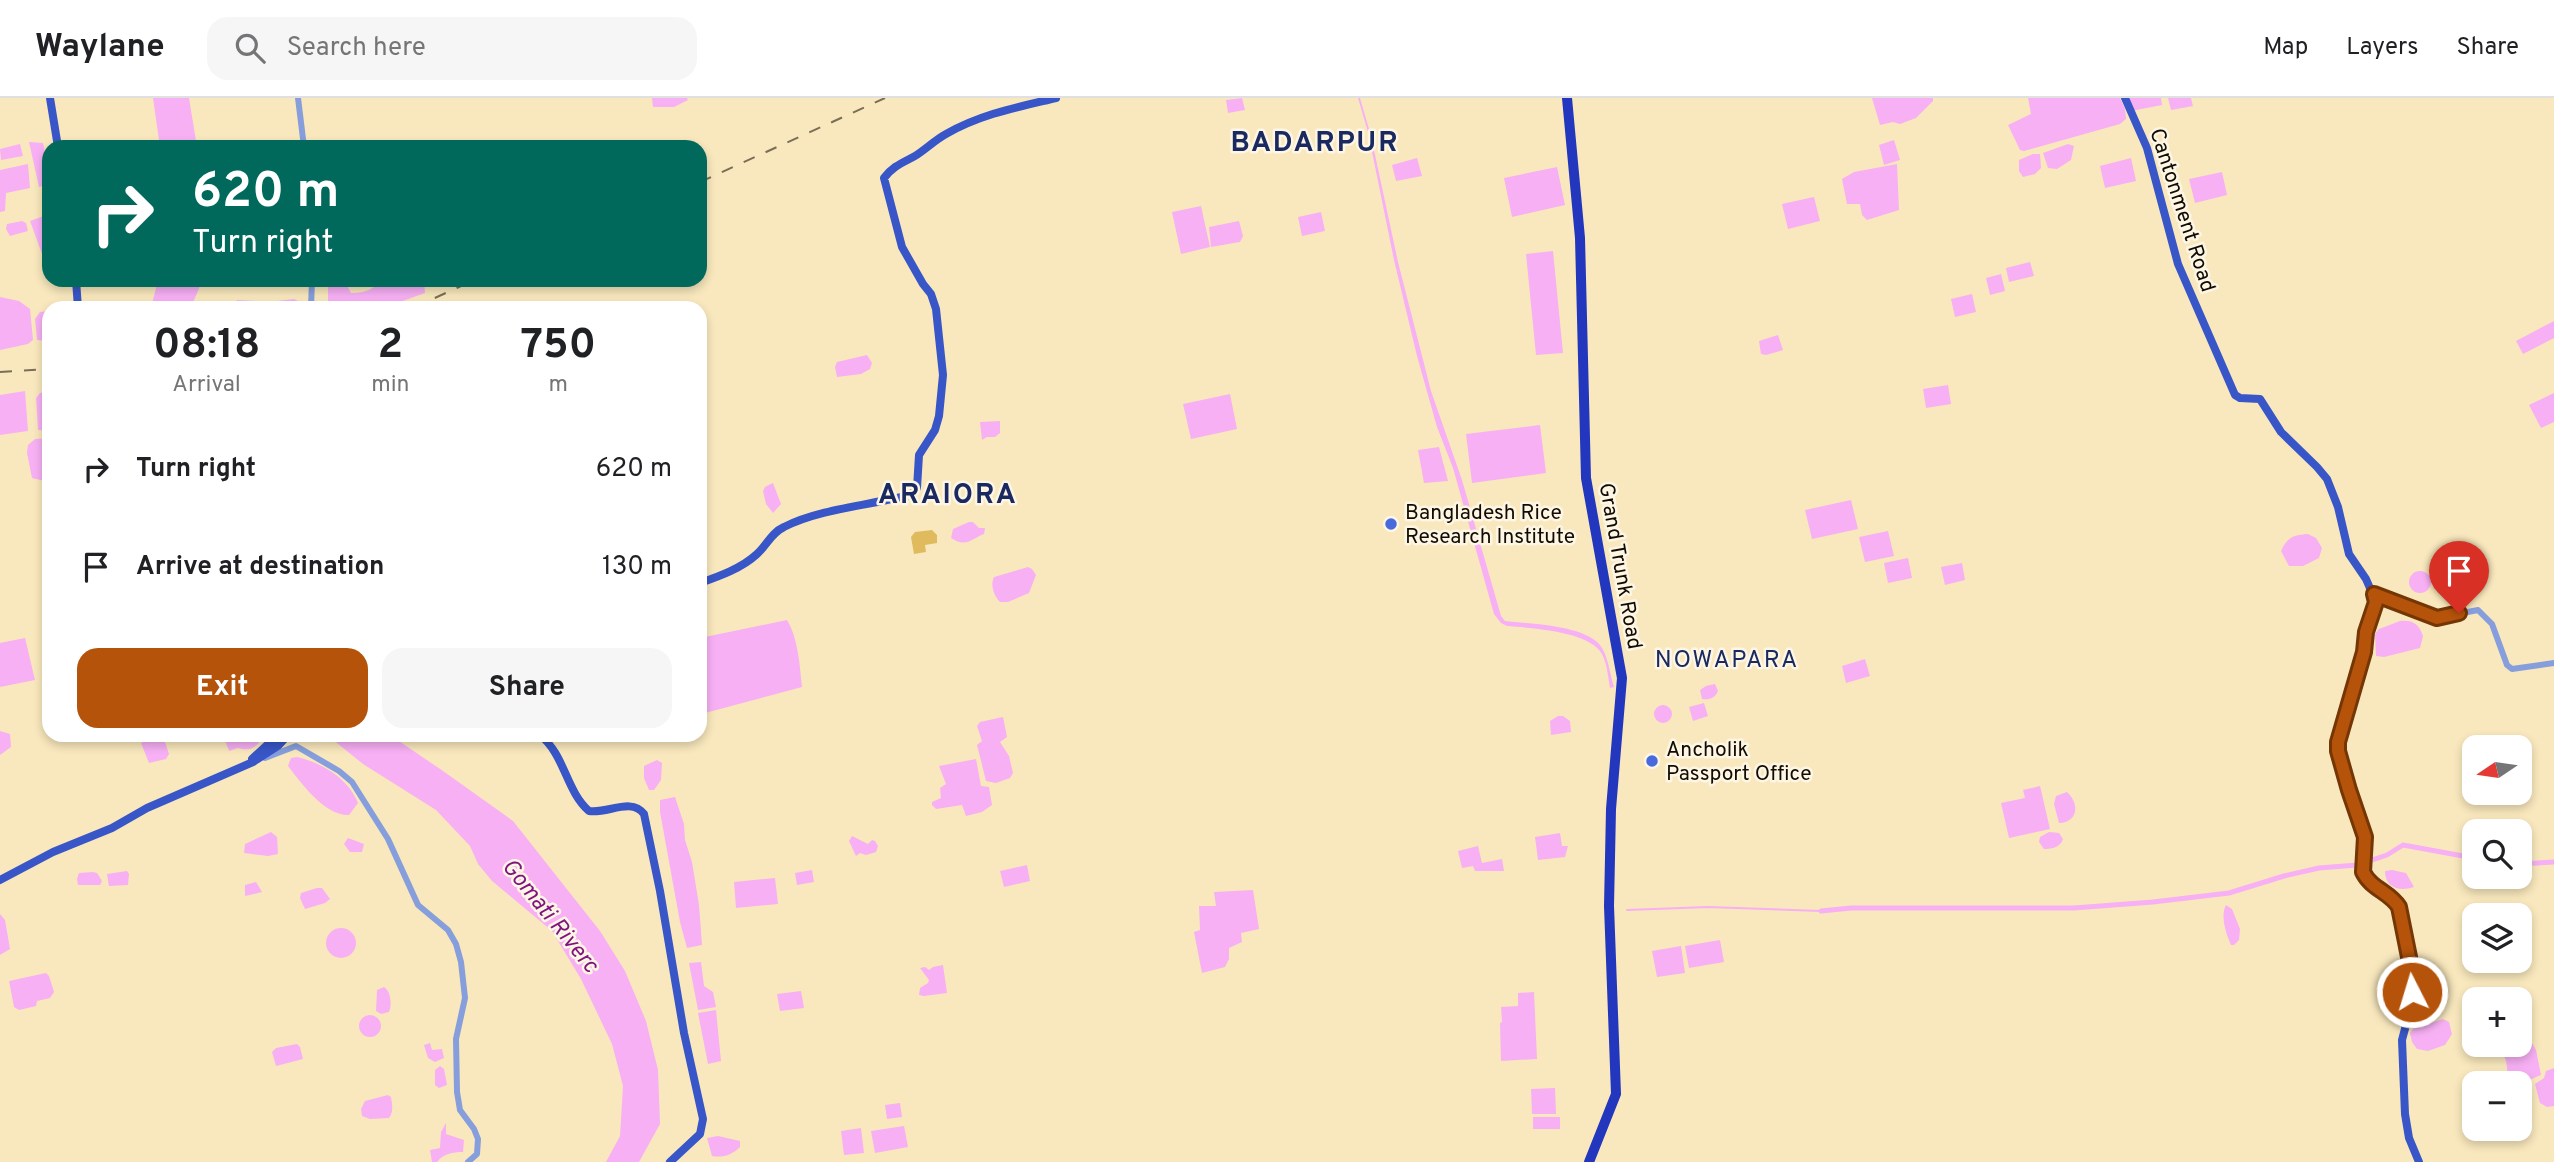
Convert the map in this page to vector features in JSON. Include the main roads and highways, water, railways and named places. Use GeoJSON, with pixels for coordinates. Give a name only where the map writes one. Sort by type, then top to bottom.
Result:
{"type":"FeatureCollection","features":[{"type":"Feature","properties":{"kind":"highway","name":"Grand Trunk Road"},"geometry":{"type":"LineString","coordinates":[[1568,98],[1580,238],[1586,478],[1622,678],[1611,809],[1609,917],[1616,1094],[1589,1162]]}},
{"type":"Feature","properties":{"kind":"main road"},"geometry":{"type":"LineString","coordinates":[[50,98],[57,140]]}},
{"type":"Feature","properties":{"kind":"main road"},"geometry":{"type":"LineString","coordinates":[[707,580],[734,570],[755,556],[767,540],[783,527],[814,517],[910,495],[917,488],[919,455],[939,416],[943,374],[936,309],[931,293],[902,247],[884,178],[898,163],[977,119],[995,112],[1056,98]]}},
{"type":"Feature","properties":{"kind":"main road","name":"Cantonment Road"},"geometry":{"type":"LineString","coordinates":[[2124,98],[2147,148],[2181,272],[2235,395],[2240,398],[2260,399],[2281,432],[2327,479],[2338,507],[2349,554],[2374,594],[2376,602],[2366,632],[2364,652],[2342,721],[2338,751],[2365,837],[2363,872],[2375,888],[2393,898],[2399,907],[2413,977],[2410,1010],[2402,1040],[2405,1114],[2409,1138],[2419,1162]]}},
{"type":"Feature","properties":{"kind":"main road"},"geometry":{"type":"LineString","coordinates":[[253,762],[256,752],[269,742]]}},
{"type":"Feature","properties":{"kind":"main road"},"geometry":{"type":"LineString","coordinates":[[0,880],[53,852],[112,828],[158,803],[253,762],[281,742]]}},
{"type":"Feature","properties":{"kind":"main road"},"geometry":{"type":"LineString","coordinates":[[548,742],[554,747],[579,799],[590,810],[606,811],[633,806],[644,814],[703,1125],[700,1134],[670,1162]]}},
{"type":"Feature","properties":{"kind":"water"},"geometry":{"type":"Polygon","coordinates":[[[153,98],[189,98],[196,140],[159,140],[153,98]]]}},
{"type":"Feature","properties":{"kind":"water"},"geometry":{"type":"Polygon","coordinates":[[[652,98],[688,100],[674,107],[653,107],[652,98]]]}},
{"type":"Feature","properties":{"kind":"water"},"geometry":{"type":"Polygon","coordinates":[[[1242,98],[1245,110],[1228,113],[1226,100],[1242,98]]]}},
{"type":"Feature","properties":{"kind":"water"},"geometry":{"type":"Polygon","coordinates":[[[1358,98],[1371,136],[1398,262],[1431,391],[1462,480],[1501,616],[1505,621],[1569,629],[1592,638],[1605,654],[1614,687],[1610,688],[1604,659],[1593,644],[1557,632],[1507,626],[1494,614],[1453,468],[1437,427],[1417,356],[1368,132],[1358,98]]]}},
{"type":"Feature","properties":{"kind":"water"},"geometry":{"type":"Polygon","coordinates":[[[1872,98],[1933,98],[1933,101],[1916,118],[1900,124],[1893,122],[1880,125],[1872,98]]]}},
{"type":"Feature","properties":{"kind":"water"},"geometry":{"type":"Polygon","coordinates":[[[2028,98],[2120,98],[2126,119],[2120,124],[2024,151],[2020,150],[2008,125],[2031,114],[2028,98]]]}},
{"type":"Feature","properties":{"kind":"water"},"geometry":{"type":"Polygon","coordinates":[[[2128,98],[2161,98],[2162,105],[2131,111],[2128,98]]]}},
{"type":"Feature","properties":{"kind":"water"},"geometry":{"type":"Polygon","coordinates":[[[2168,98],[2191,98],[2193,106],[2171,110],[2168,98]]]}},
{"type":"Feature","properties":{"kind":"water"},"geometry":{"type":"Polygon","coordinates":[[[1894,140],[1900,160],[1884,165],[1879,145],[1894,140]]]}},
{"type":"Feature","properties":{"kind":"water"},"geometry":{"type":"Polygon","coordinates":[[[29,142],[42,143],[42,186],[39,187],[29,142]]]}},
{"type":"Feature","properties":{"kind":"water"},"geometry":{"type":"Polygon","coordinates":[[[20,144],[23,156],[1,160],[0,149],[20,144]]]}},
{"type":"Feature","properties":{"kind":"water"},"geometry":{"type":"Polygon","coordinates":[[[2068,144],[2074,146],[2071,160],[2057,169],[2048,168],[2043,153],[2068,144]]]}},
{"type":"Feature","properties":{"kind":"water"},"geometry":{"type":"Polygon","coordinates":[[[2040,154],[2041,168],[2035,174],[2023,177],[2019,171],[2019,160],[2040,154]]]}},
{"type":"Feature","properties":{"kind":"water"},"geometry":{"type":"Polygon","coordinates":[[[1417,158],[1422,176],[1396,181],[1392,165],[1417,158]]]}},
{"type":"Feature","properties":{"kind":"water"},"geometry":{"type":"Polygon","coordinates":[[[2131,158],[2136,181],[2105,188],[2100,166],[2131,158]]]}},
{"type":"Feature","properties":{"kind":"water"},"geometry":{"type":"Polygon","coordinates":[[[28,164],[30,188],[6,193],[5,211],[0,212],[0,170],[28,164]]]}},
{"type":"Feature","properties":{"kind":"water"},"geometry":{"type":"Polygon","coordinates":[[[1897,164],[1899,210],[1867,220],[1862,215],[1860,204],[1847,204],[1842,179],[1854,172],[1897,164]]]}},
{"type":"Feature","properties":{"kind":"water"},"geometry":{"type":"Polygon","coordinates":[[[1557,167],[1565,205],[1512,217],[1504,178],[1557,167]]]}},
{"type":"Feature","properties":{"kind":"water"},"geometry":{"type":"Polygon","coordinates":[[[2222,172],[2227,195],[2195,203],[2189,179],[2222,172]]]}},
{"type":"Feature","properties":{"kind":"water"},"geometry":{"type":"Polygon","coordinates":[[[1814,197],[1820,221],[1788,229],[1782,204],[1814,197]]]}},
{"type":"Feature","properties":{"kind":"water"},"geometry":{"type":"Polygon","coordinates":[[[1201,206],[1210,247],[1181,254],[1172,212],[1201,206]]]}},
{"type":"Feature","properties":{"kind":"water"},"geometry":{"type":"Polygon","coordinates":[[[1321,212],[1325,231],[1302,236],[1298,217],[1321,212]]]}},
{"type":"Feature","properties":{"kind":"water"},"geometry":{"type":"Polygon","coordinates":[[[42,217],[42,254],[30,221],[42,217]]]}},
{"type":"Feature","properties":{"kind":"water"},"geometry":{"type":"Polygon","coordinates":[[[22,221],[26,223],[28,231],[10,236],[6,229],[7,224],[22,221]]]}},
{"type":"Feature","properties":{"kind":"water"},"geometry":{"type":"Polygon","coordinates":[[[1239,221],[1243,236],[1240,242],[1211,247],[1209,227],[1239,221]]]}},
{"type":"Feature","properties":{"kind":"water"},"geometry":{"type":"Polygon","coordinates":[[[1553,251],[1563,353],[1536,355],[1526,254],[1553,251]]]}},
{"type":"Feature","properties":{"kind":"water"},"geometry":{"type":"Polygon","coordinates":[[[2030,262],[2034,276],[2009,282],[2006,268],[2030,262]]]}},
{"type":"Feature","properties":{"kind":"water"},"geometry":{"type":"Polygon","coordinates":[[[2001,274],[2005,291],[1990,295],[1986,278],[2001,274]]]}},
{"type":"Feature","properties":{"kind":"water"},"geometry":{"type":"Polygon","coordinates":[[[156,287],[199,287],[194,301],[153,301],[156,287]]]}},
{"type":"Feature","properties":{"kind":"water"},"geometry":{"type":"Polygon","coordinates":[[[328,287],[348,287],[351,293],[374,287],[425,287],[425,293],[403,301],[328,301],[328,287]]]}},
{"type":"Feature","properties":{"kind":"water"},"geometry":{"type":"Polygon","coordinates":[[[1972,294],[1976,312],[1955,317],[1951,299],[1972,294]]]}},
{"type":"Feature","properties":{"kind":"water"},"geometry":{"type":"Polygon","coordinates":[[[0,297],[19,301],[30,309],[33,340],[28,344],[0,350],[0,297]]]}},
{"type":"Feature","properties":{"kind":"water"},"geometry":{"type":"Polygon","coordinates":[[[40,312],[42,340],[37,340],[35,319],[40,312]]]}},
{"type":"Feature","properties":{"kind":"water"},"geometry":{"type":"Polygon","coordinates":[[[2554,321],[2554,338],[2523,354],[2516,341],[2554,321]]]}},
{"type":"Feature","properties":{"kind":"water"},"geometry":{"type":"Polygon","coordinates":[[[1778,335],[1783,350],[1761,354],[1759,341],[1778,335]]]}},
{"type":"Feature","properties":{"kind":"water"},"geometry":{"type":"Polygon","coordinates":[[[867,355],[872,363],[870,369],[861,374],[837,377],[837,362],[867,355]]]}},
{"type":"Feature","properties":{"kind":"water"},"geometry":{"type":"Polygon","coordinates":[[[1948,385],[1951,404],[1926,408],[1923,389],[1948,385]]]}},
{"type":"Feature","properties":{"kind":"water"},"geometry":{"type":"Polygon","coordinates":[[[25,391],[28,431],[0,435],[0,395],[25,391]]]}},
{"type":"Feature","properties":{"kind":"water"},"geometry":{"type":"Polygon","coordinates":[[[40,393],[42,430],[38,430],[36,398],[40,393]]]}},
{"type":"Feature","properties":{"kind":"water"},"geometry":{"type":"Polygon","coordinates":[[[2554,393],[2554,422],[2541,428],[2529,405],[2554,393]]]}},
{"type":"Feature","properties":{"kind":"water"},"geometry":{"type":"Polygon","coordinates":[[[1230,394],[1237,429],[1191,439],[1183,404],[1230,394]]]}},
{"type":"Feature","properties":{"kind":"water"},"geometry":{"type":"Polygon","coordinates":[[[1000,421],[1000,433],[982,440],[980,422],[1000,421]]]}},
{"type":"Feature","properties":{"kind":"water"},"geometry":{"type":"Polygon","coordinates":[[[1540,425],[1546,473],[1472,483],[1466,434],[1540,425]]]}},
{"type":"Feature","properties":{"kind":"water"},"geometry":{"type":"Polygon","coordinates":[[[42,438],[42,480],[32,478],[27,453],[28,445],[35,439],[42,438]]]}},
{"type":"Feature","properties":{"kind":"water"},"geometry":{"type":"Polygon","coordinates":[[[1439,447],[1448,481],[1424,483],[1418,450],[1439,447]]]}},
{"type":"Feature","properties":{"kind":"water"},"geometry":{"type":"Polygon","coordinates":[[[773,483],[781,504],[773,513],[766,504],[763,491],[773,483]]]}},
{"type":"Feature","properties":{"kind":"water"},"geometry":{"type":"Polygon","coordinates":[[[1851,500],[1858,529],[1812,539],[1805,510],[1851,500]]]}},
{"type":"Feature","properties":{"kind":"water"},"geometry":{"type":"Polygon","coordinates":[[[969,522],[979,528],[985,528],[984,534],[965,542],[951,538],[953,529],[969,522]]]}},
{"type":"Feature","properties":{"kind":"water"},"geometry":{"type":"Polygon","coordinates":[[[1888,531],[1894,556],[1865,562],[1859,537],[1888,531]]]}},
{"type":"Feature","properties":{"kind":"water"},"geometry":{"type":"Polygon","coordinates":[[[2308,534],[2316,538],[2322,548],[2319,558],[2303,566],[2289,566],[2281,551],[2283,546],[2292,538],[2308,534]]]}},
{"type":"Feature","properties":{"kind":"water"},"geometry":{"type":"Polygon","coordinates":[[[1908,558],[1912,578],[1888,583],[1884,563],[1908,558]]]}},
{"type":"Feature","properties":{"kind":"water"},"geometry":{"type":"Polygon","coordinates":[[[1962,563],[1965,580],[1945,585],[1941,567],[1962,563]]]}},
{"type":"Feature","properties":{"kind":"water"},"geometry":{"type":"Polygon","coordinates":[[[1028,567],[1036,575],[1029,593],[1008,602],[1000,602],[993,590],[994,577],[1028,567]]]}},
{"type":"Feature","properties":{"kind":"water"},"geometry":{"type":"Polygon","coordinates":[[[2438,569],[2446,569],[2452,579],[2446,589],[2438,589],[2432,583],[2432,575],[2438,569]]]}},
{"type":"Feature","properties":{"kind":"water"},"geometry":{"type":"Polygon","coordinates":[[[2420,571],[2428,574],[2431,582],[2428,590],[2420,593],[2412,590],[2409,582],[2412,574],[2420,571]]]}},
{"type":"Feature","properties":{"kind":"water"},"geometry":{"type":"Polygon","coordinates":[[[787,620],[796,644],[802,687],[707,712],[707,637],[787,620]]]}},
{"type":"Feature","properties":{"kind":"water"},"geometry":{"type":"Polygon","coordinates":[[[2400,621],[2412,622],[2420,628],[2423,636],[2420,648],[2384,657],[2376,656],[2375,634],[2379,629],[2400,621]]]}},
{"type":"Feature","properties":{"kind":"water"},"geometry":{"type":"Polygon","coordinates":[[[25,638],[35,680],[0,687],[0,643],[25,638]]]}},
{"type":"Feature","properties":{"kind":"water"},"geometry":{"type":"Polygon","coordinates":[[[1865,659],[1870,676],[1846,683],[1842,666],[1865,659]]]}},
{"type":"Feature","properties":{"kind":"water"},"geometry":{"type":"Polygon","coordinates":[[[1715,684],[1718,691],[1715,695],[1710,699],[1702,699],[1700,690],[1715,684]]]}},
{"type":"Feature","properties":{"kind":"water"},"geometry":{"type":"Polygon","coordinates":[[[1704,703],[1708,716],[1693,721],[1689,707],[1704,703]]]}},
{"type":"Feature","properties":{"kind":"water"},"geometry":{"type":"Polygon","coordinates":[[[1663,705],[1669,708],[1672,714],[1669,720],[1663,723],[1657,720],[1654,714],[1657,708],[1663,705]]]}},
{"type":"Feature","properties":{"kind":"water"},"geometry":{"type":"Polygon","coordinates":[[[1558,716],[1570,721],[1571,732],[1551,735],[1550,721],[1558,716]]]}},
{"type":"Feature","properties":{"kind":"water"},"geometry":{"type":"Polygon","coordinates":[[[1003,717],[1007,737],[1000,742],[1009,756],[1013,773],[1010,778],[996,783],[986,781],[977,745],[982,741],[977,726],[980,722],[1003,717]]]}},
{"type":"Feature","properties":{"kind":"water"},"geometry":{"type":"Polygon","coordinates":[[[0,731],[10,734],[11,747],[0,755],[0,731]]]}},
{"type":"Feature","properties":{"kind":"water"},"geometry":{"type":"Polygon","coordinates":[[[165,742],[169,754],[166,759],[149,763],[141,743],[165,742]]]}},
{"type":"Feature","properties":{"kind":"water"},"geometry":{"type":"Polygon","coordinates":[[[226,742],[260,742],[253,748],[229,751],[226,742]]]}},
{"type":"Feature","properties":{"kind":"water","name":"Gomati Riverc"},"geometry":{"type":"Polygon","coordinates":[[[336,742],[400,742],[443,771],[513,821],[600,931],[625,971],[646,1021],[658,1070],[660,1124],[639,1162],[606,1162],[620,1136],[623,1086],[612,1044],[581,979],[552,931],[492,881],[478,864],[470,846],[436,810],[363,764],[336,742]]]}},
{"type":"Feature","properties":{"kind":"water"},"geometry":{"type":"Polygon","coordinates":[[[297,757],[325,768],[348,786],[358,803],[349,815],[331,810],[307,789],[288,766],[291,758],[297,757]]]}},
{"type":"Feature","properties":{"kind":"water"},"geometry":{"type":"Polygon","coordinates":[[[976,759],[981,786],[989,787],[992,805],[982,812],[966,816],[962,805],[936,809],[932,802],[941,798],[940,788],[946,784],[939,766],[976,759]]]}},
{"type":"Feature","properties":{"kind":"water"},"geometry":{"type":"Polygon","coordinates":[[[657,760],[662,763],[661,780],[654,790],[649,790],[644,778],[644,766],[657,760]]]}},
{"type":"Feature","properties":{"kind":"water"},"geometry":{"type":"Polygon","coordinates":[[[2040,786],[2050,829],[2009,838],[2001,803],[2025,798],[2023,790],[2040,786]]]}},
{"type":"Feature","properties":{"kind":"water"},"geometry":{"type":"Polygon","coordinates":[[[2067,792],[2074,802],[2075,812],[2070,819],[2059,823],[2054,804],[2056,796],[2067,792]]]}},
{"type":"Feature","properties":{"kind":"water"},"geometry":{"type":"Polygon","coordinates":[[[675,797],[684,824],[699,905],[702,945],[687,948],[660,812],[660,800],[675,797]]]}},
{"type":"Feature","properties":{"kind":"water"},"geometry":{"type":"Polygon","coordinates":[[[271,832],[277,837],[278,854],[268,856],[244,853],[245,844],[271,832]]]}},
{"type":"Feature","properties":{"kind":"water"},"geometry":{"type":"Polygon","coordinates":[[[2049,832],[2059,833],[2063,839],[2056,847],[2044,849],[2039,842],[2040,837],[2049,832]]]}},
{"type":"Feature","properties":{"kind":"water"},"geometry":{"type":"Polygon","coordinates":[[[1560,833],[1562,846],[1568,846],[1565,857],[1538,860],[1535,837],[1560,833]]]}},
{"type":"Feature","properties":{"kind":"water"},"geometry":{"type":"Polygon","coordinates":[[[852,836],[868,844],[872,840],[875,841],[878,846],[876,852],[866,855],[860,853],[856,856],[849,841],[852,836]]]}},
{"type":"Feature","properties":{"kind":"water"},"geometry":{"type":"Polygon","coordinates":[[[348,838],[364,844],[362,852],[350,852],[344,844],[348,838]]]}},
{"type":"Feature","properties":{"kind":"water"},"geometry":{"type":"Polygon","coordinates":[[[1478,846],[1482,863],[1502,859],[1504,871],[1475,871],[1473,866],[1462,868],[1458,851],[1478,846]]]}},
{"type":"Feature","properties":{"kind":"water"},"geometry":{"type":"Polygon","coordinates":[[[1027,865],[1030,881],[1004,887],[1000,871],[1027,865]]]}},
{"type":"Feature","properties":{"kind":"water"},"geometry":{"type":"Polygon","coordinates":[[[812,870],[814,882],[797,885],[795,873],[812,870]]]}},
{"type":"Feature","properties":{"kind":"water"},"geometry":{"type":"Polygon","coordinates":[[[127,871],[128,885],[109,886],[107,874],[127,871]]]}},
{"type":"Feature","properties":{"kind":"water"},"geometry":{"type":"Polygon","coordinates":[[[2385,871],[2406,873],[2414,887],[2399,889],[2390,885],[2385,871]]]}},
{"type":"Feature","properties":{"kind":"water"},"geometry":{"type":"Polygon","coordinates":[[[79,873],[97,873],[102,881],[100,885],[78,885],[79,873]]]}},
{"type":"Feature","properties":{"kind":"water"},"geometry":{"type":"Polygon","coordinates":[[[775,878],[778,904],[736,908],[734,882],[775,878]]]}},
{"type":"Feature","properties":{"kind":"water"},"geometry":{"type":"Polygon","coordinates":[[[256,882],[262,892],[245,896],[245,885],[256,882]]]}},
{"type":"Feature","properties":{"kind":"water"},"geometry":{"type":"Polygon","coordinates":[[[322,888],[330,899],[305,909],[300,898],[301,893],[322,888]]]}},
{"type":"Feature","properties":{"kind":"water"},"geometry":{"type":"Polygon","coordinates":[[[1253,890],[1259,929],[1241,933],[1242,942],[1229,948],[1229,959],[1225,967],[1202,973],[1194,932],[1200,930],[1199,906],[1216,906],[1214,892],[1253,890]]]}},
{"type":"Feature","properties":{"kind":"water"},"geometry":{"type":"Polygon","coordinates":[[[2226,905],[2232,909],[2240,929],[2239,940],[2234,945],[2231,945],[2224,925],[2226,905]]]}},
{"type":"Feature","properties":{"kind":"water"},"geometry":{"type":"Polygon","coordinates":[[[0,914],[5,920],[10,949],[0,955],[0,914]]]}},
{"type":"Feature","properties":{"kind":"water"},"geometry":{"type":"Polygon","coordinates":[[[341,928],[352,932],[356,943],[352,954],[341,958],[330,954],[326,943],[330,932],[341,928]]]}},
{"type":"Feature","properties":{"kind":"water"},"geometry":{"type":"Polygon","coordinates":[[[1720,940],[1724,962],[1689,968],[1685,946],[1720,940]]]}},
{"type":"Feature","properties":{"kind":"water"},"geometry":{"type":"Polygon","coordinates":[[[1681,946],[1685,973],[1657,977],[1652,951],[1681,946]]]}},
{"type":"Feature","properties":{"kind":"water"},"geometry":{"type":"Polygon","coordinates":[[[701,962],[704,986],[713,992],[716,1007],[698,1010],[689,963],[701,962]]]}},
{"type":"Feature","properties":{"kind":"water"},"geometry":{"type":"Polygon","coordinates":[[[943,965],[947,993],[919,995],[920,988],[929,980],[920,968],[929,970],[943,965]]]}},
{"type":"Feature","properties":{"kind":"water"},"geometry":{"type":"Polygon","coordinates":[[[46,973],[54,992],[50,998],[37,1001],[36,1006],[19,1010],[14,1007],[9,981],[46,973]]]}},
{"type":"Feature","properties":{"kind":"water"},"geometry":{"type":"Polygon","coordinates":[[[384,987],[389,995],[390,1006],[389,1012],[381,1014],[376,1011],[377,990],[384,987]]]}},
{"type":"Feature","properties":{"kind":"water"},"geometry":{"type":"Polygon","coordinates":[[[801,991],[804,1008],[780,1011],[777,994],[801,991]]]}},
{"type":"Feature","properties":{"kind":"water"},"geometry":{"type":"Polygon","coordinates":[[[1534,992],[1537,1059],[1501,1061],[1501,1007],[1518,1006],[1518,993],[1534,992]]]}},
{"type":"Feature","properties":{"kind":"water"},"geometry":{"type":"Polygon","coordinates":[[[716,1010],[721,1061],[708,1064],[698,1013],[716,1010]]]}},
{"type":"Feature","properties":{"kind":"water"},"geometry":{"type":"Polygon","coordinates":[[[370,1015],[378,1018],[381,1026],[378,1034],[370,1037],[362,1034],[359,1026],[362,1018],[370,1015]]]}},
{"type":"Feature","properties":{"kind":"water"},"geometry":{"type":"Polygon","coordinates":[[[2443,1019],[2449,1022],[2452,1034],[2445,1045],[2428,1051],[2417,1049],[2410,1033],[2413,1029],[2443,1019]]]}},
{"type":"Feature","properties":{"kind":"water"},"geometry":{"type":"Polygon","coordinates":[[[430,1043],[432,1050],[442,1049],[444,1058],[435,1062],[428,1058],[424,1045],[430,1043]]]}},
{"type":"Feature","properties":{"kind":"water"},"geometry":{"type":"Polygon","coordinates":[[[2532,1043],[2541,1075],[2532,1079],[2532,1071],[2507,1071],[2504,1057],[2532,1057],[2532,1043]]]}},
{"type":"Feature","properties":{"kind":"water"},"geometry":{"type":"Polygon","coordinates":[[[297,1044],[303,1059],[276,1066],[272,1052],[276,1048],[297,1044]]]}},
{"type":"Feature","properties":{"kind":"water"},"geometry":{"type":"Polygon","coordinates":[[[440,1066],[444,1069],[447,1085],[439,1088],[435,1085],[435,1070],[440,1066]]]}},
{"type":"Feature","properties":{"kind":"water"},"geometry":{"type":"Polygon","coordinates":[[[2554,1068],[2554,1106],[2547,1107],[2540,1103],[2535,1084],[2544,1078],[2546,1071],[2554,1068]]]}},
{"type":"Feature","properties":{"kind":"water"},"geometry":{"type":"Polygon","coordinates":[[[1555,1088],[1556,1114],[1532,1114],[1531,1089],[1555,1088]]]}},
{"type":"Feature","properties":{"kind":"water"},"geometry":{"type":"Polygon","coordinates":[[[388,1095],[391,1097],[392,1108],[389,1118],[370,1119],[362,1116],[361,1109],[365,1101],[388,1095]]]}},
{"type":"Feature","properties":{"kind":"water"},"geometry":{"type":"Polygon","coordinates":[[[900,1103],[902,1117],[887,1119],[885,1105],[900,1103]]]}},
{"type":"Feature","properties":{"kind":"water"},"geometry":{"type":"Polygon","coordinates":[[[1533,1117],[1560,1117],[1560,1129],[1533,1129],[1533,1117]]]}},
{"type":"Feature","properties":{"kind":"water"},"geometry":{"type":"Polygon","coordinates":[[[446,1123],[446,1134],[464,1140],[463,1152],[448,1154],[437,1162],[432,1162],[430,1150],[440,1148],[441,1132],[446,1123]]]}},
{"type":"Feature","properties":{"kind":"water"},"geometry":{"type":"Polygon","coordinates":[[[904,1126],[908,1147],[875,1153],[871,1131],[904,1126]]]}},
{"type":"Feature","properties":{"kind":"water"},"geometry":{"type":"Polygon","coordinates":[[[861,1128],[864,1153],[844,1155],[841,1131],[861,1128]]]}},
{"type":"Feature","properties":{"kind":"water"},"geometry":{"type":"Polygon","coordinates":[[[718,1136],[740,1141],[740,1147],[727,1155],[712,1156],[707,1138],[718,1136]]]}},
{"type":"Feature","properties":{"kind":"waterway"},"geometry":{"type":"LineString","coordinates":[[2372,860],[2403,845],[2462,856]]}},
{"type":"Feature","properties":{"kind":"waterway"},"geometry":{"type":"LineString","coordinates":[[2532,863],[2554,862]]}},
{"type":"Feature","properties":{"kind":"waterway"},"geometry":{"type":"LineString","coordinates":[[1821,911],[1851,908],[2074,908],[2153,902],[2229,893],[2319,868],[2357,865]]}},
{"type":"Feature","properties":{"kind":"waterway"},"geometry":{"type":"LineString","coordinates":[[1627,910],[1708,907],[1821,911]]}},
{"type":"Feature","properties":{"kind":"railway"},"geometry":{"type":"LineString","coordinates":[[707,179],[885,98]]}},
{"type":"Feature","properties":{"kind":"railway"},"geometry":{"type":"LineString","coordinates":[[428,301],[459,287]]}},
{"type":"Feature","properties":{"kind":"railway"},"geometry":{"type":"LineString","coordinates":[[0,372],[42,369]]}},
{"type":"Feature","properties":{"kind":"place","name":"Bangladesh Rice Research Institute"},"geometry":{"type":"Point","coordinates":[1391,524]}},
{"type":"Feature","properties":{"kind":"place","name":"Ancholik Passport Office"},"geometry":{"type":"Point","coordinates":[1652,761]}},
{"type":"Feature","properties":{"kind":"district","name":"BADARPUR"},"geometry":{"type":"Point","coordinates":[1315,141]}},
{"type":"Feature","properties":{"kind":"district","name":"ARAIORA"},"geometry":{"type":"Point","coordinates":[948,493]}},
{"type":"Feature","properties":{"kind":"district","name":"NOWAPARA"},"geometry":{"type":"Point","coordinates":[1727,659]}}]}
